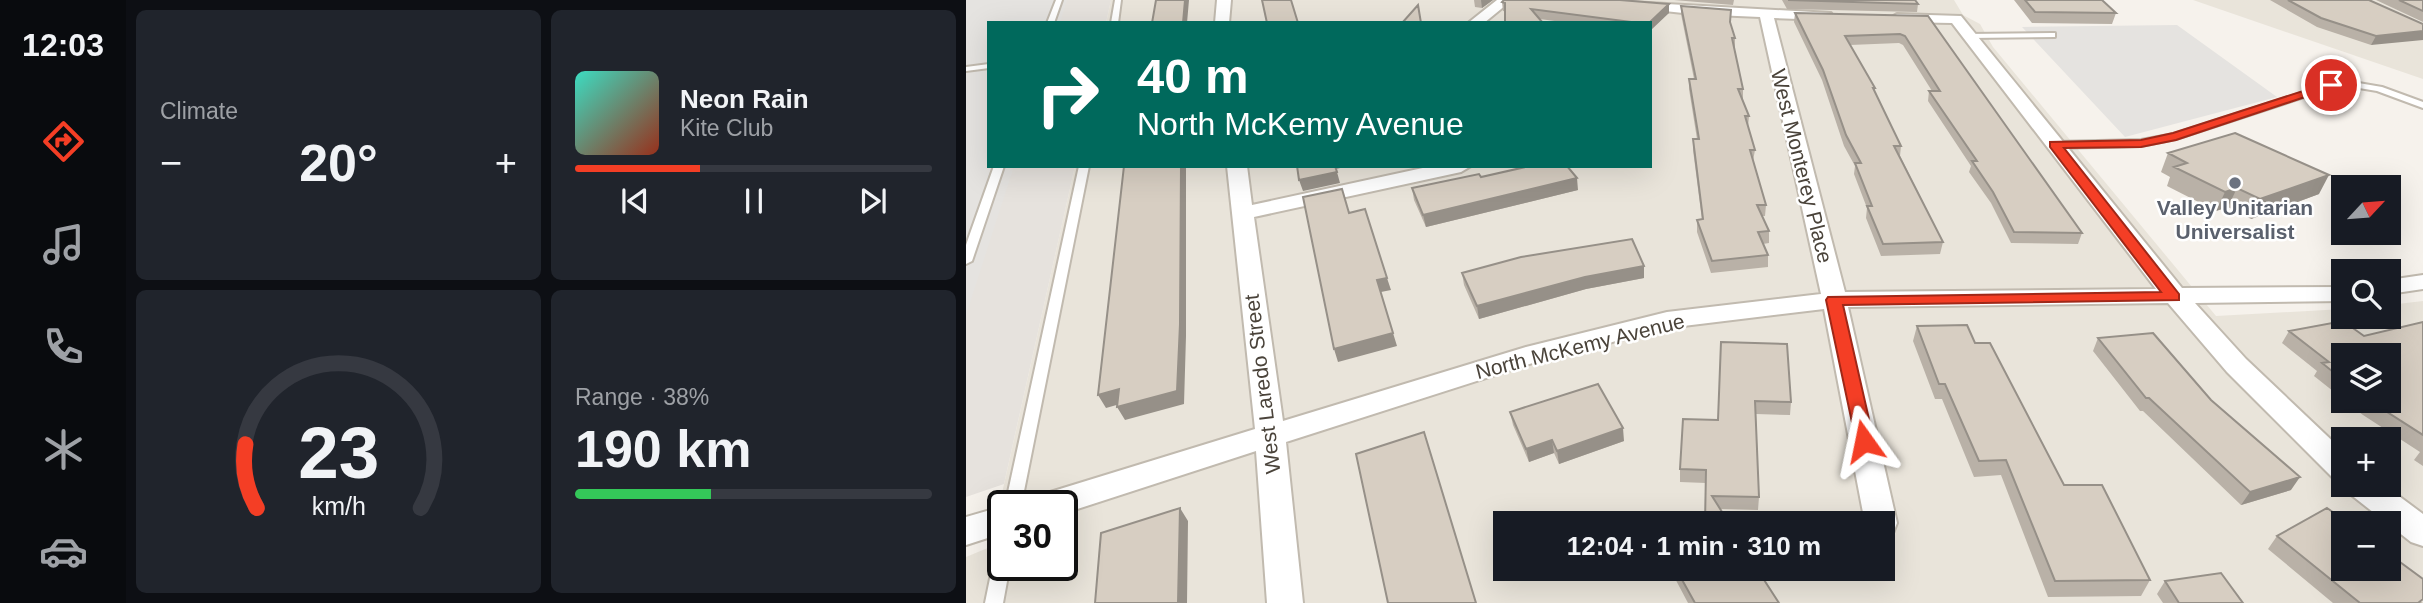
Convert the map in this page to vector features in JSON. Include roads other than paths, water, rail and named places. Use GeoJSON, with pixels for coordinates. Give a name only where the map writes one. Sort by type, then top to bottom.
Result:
{"type":"FeatureCollection","features":[{"type":"Feature","properties":{"kind":"street"},"geometry":{"type":"LineString","coordinates":[[1222,21],[1224,0]]}},
{"type":"Feature","properties":{"kind":"street"},"geometry":{"type":"LineString","coordinates":[[1478,21],[1505,0]]}},
{"type":"Feature","properties":{"kind":"street"},"geometry":{"type":"LineString","coordinates":[[1601,0],[1766,15],[1837,16]]}},
{"type":"Feature","properties":{"kind":"street","name":"West Monterey Place"},"geometry":{"type":"LineString","coordinates":[[1766,15],[1834,300],[1879,511]]}},
{"type":"Feature","properties":{"kind":"street"},"geometry":{"type":"LineString","coordinates":[[1877,17],[1963,27],[2173,297],[2285,418],[2331,458]]}},
{"type":"Feature","properties":{"kind":"street","name":"West Laredo Street"},"geometry":{"type":"LineString","coordinates":[[1237,168],[1270,435],[1285,603]]}},
{"type":"Feature","properties":{"kind":"street"},"geometry":{"type":"LineString","coordinates":[[1242,213],[1452,168]]}},
{"type":"Feature","properties":{"kind":"street"},"geometry":{"type":"LineString","coordinates":[[2401,285],[2423,282]]}},
{"type":"Feature","properties":{"kind":"street","name":"North McKemy Avenue"},"geometry":{"type":"LineString","coordinates":[[1078,496],[1535,353],[1667,320],[1834,300],[2331,294]]}},
{"type":"Feature","properties":{"kind":"street"},"geometry":{"type":"LineString","coordinates":[[2377,497],[2423,532]]}},
{"type":"Feature","properties":{"kind":"street"},"geometry":{"type":"LineString","coordinates":[[966,531],[987,524]]}},
{"type":"Feature","properties":{"kind":"lane"},"geometry":{"type":"LineString","coordinates":[[1051,21],[1059,0]]}},
{"type":"Feature","properties":{"kind":"lane"},"geometry":{"type":"LineString","coordinates":[[1114,21],[1118,0]]}},
{"type":"Feature","properties":{"kind":"lane"},"geometry":{"type":"LineString","coordinates":[[1963,27],[2052,34]]}},
{"type":"Feature","properties":{"kind":"lane"},"geometry":{"type":"LineString","coordinates":[[966,69],[987,66]]}},
{"type":"Feature","properties":{"kind":"lane"},"geometry":{"type":"LineString","coordinates":[[2054,145],[2141,143],[2176,136],[2342,82],[2379,89],[2423,105]]}},
{"type":"Feature","properties":{"kind":"lane"},"geometry":{"type":"LineString","coordinates":[[966,261],[998,168]]}},
{"type":"Feature","properties":{"kind":"lane"},"geometry":{"type":"LineString","coordinates":[[1016,490],[1084,168]]}},
{"type":"Feature","properties":{"kind":"lane"},"geometry":{"type":"LineString","coordinates":[[994,603],[998,581]]}},
{"type":"Feature","properties":{"kind":"place","name":"Valley Unitarian Universalist"},"geometry":{"type":"Point","coordinates":[2235,183]}}]}
